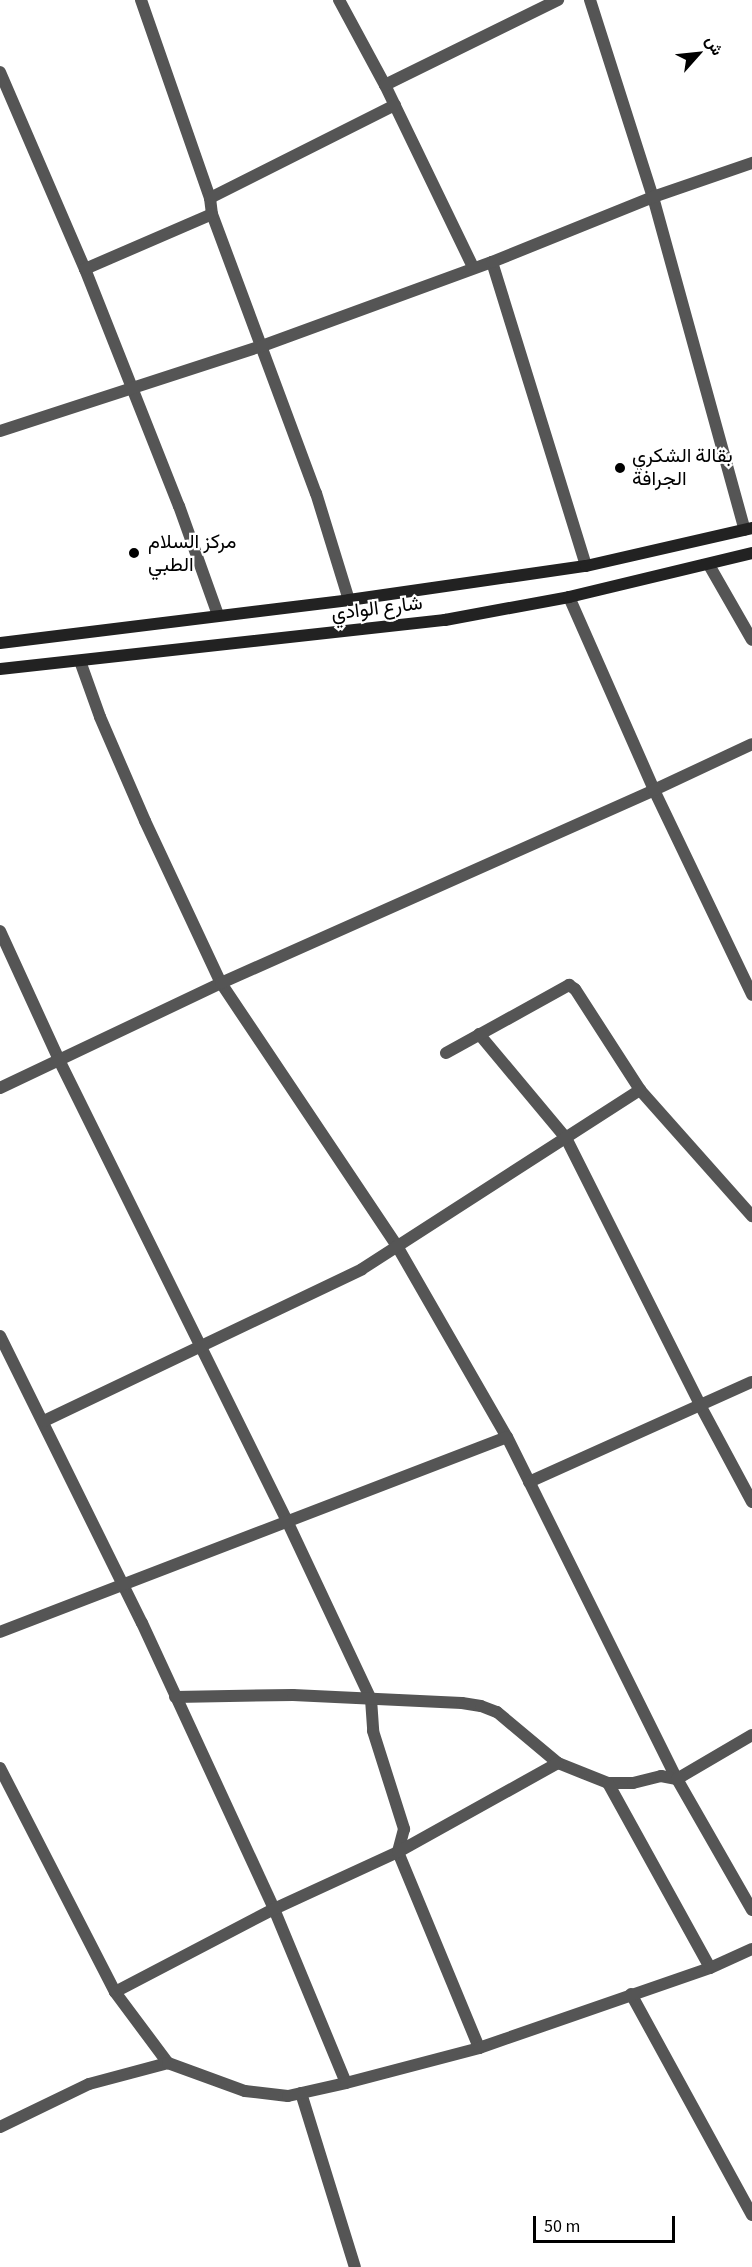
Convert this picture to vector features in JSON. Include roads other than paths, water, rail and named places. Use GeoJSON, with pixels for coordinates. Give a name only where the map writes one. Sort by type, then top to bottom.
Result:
{"type":"FeatureCollection","features":[{"type":"Feature","properties":{"kind":"main road","name":"شارع الوادي"},"geometry":{"type":"LineString","coordinates":[[0,643],[349,600],[586,566],[749,529]]}},
{"type":"Feature","properties":{"kind":"main road","name":"شارع الوادي"},"geometry":{"type":"LineString","coordinates":[[0,669],[445,620],[570,597],[752,553]]}},
{"type":"Feature","properties":{"kind":"street"},"geometry":{"type":"LineString","coordinates":[[141,0],[210,198],[212,214],[316,493],[349,600]]}},
{"type":"Feature","properties":{"kind":"street"},"geometry":{"type":"LineString","coordinates":[[339,0],[385,85],[473,267]]}},
{"type":"Feature","properties":{"kind":"street"},"geometry":{"type":"LineString","coordinates":[[385,85],[558,0]]}},
{"type":"Feature","properties":{"kind":"street"},"geometry":{"type":"LineString","coordinates":[[590,0],[653,196],[749,529]]}},
{"type":"Feature","properties":{"kind":"street"},"geometry":{"type":"LineString","coordinates":[[0,72],[85,269],[179,506],[218,615]]}},
{"type":"Feature","properties":{"kind":"street"},"geometry":{"type":"LineString","coordinates":[[210,198],[395,105]]}},
{"type":"Feature","properties":{"kind":"street"},"geometry":{"type":"LineString","coordinates":[[0,432],[130,387],[262,346],[473,267],[492,262],[653,196],[752,163]]}},
{"type":"Feature","properties":{"kind":"street"},"geometry":{"type":"LineString","coordinates":[[85,269],[212,214]]}},
{"type":"Feature","properties":{"kind":"street"},"geometry":{"type":"LineString","coordinates":[[492,262],[586,566]]}},
{"type":"Feature","properties":{"kind":"street"},"geometry":{"type":"LineString","coordinates":[[709,565],[752,640]]}},
{"type":"Feature","properties":{"kind":"street"},"geometry":{"type":"LineString","coordinates":[[570,597],[654,790],[752,995]]}},
{"type":"Feature","properties":{"kind":"street"},"geometry":{"type":"LineString","coordinates":[[80,661],[123,769],[221,983],[397,1246],[507,1437],[677,1779],[752,1910]]}},
{"type":"Feature","properties":{"kind":"street"},"geometry":{"type":"LineString","coordinates":[[0,1088],[221,983],[752,744]]}},
{"type":"Feature","properties":{"kind":"street"},"geometry":{"type":"LineString","coordinates":[[0,932],[59,1060],[288,1523],[371,1699],[373,1731],[404,1829],[398,1852],[479,2048]]}},
{"type":"Feature","properties":{"kind":"street"},"geometry":{"type":"LineString","coordinates":[[446,1053],[569,985],[575,989],[640,1090],[752,1216]]}},
{"type":"Feature","properties":{"kind":"street"},"geometry":{"type":"LineString","coordinates":[[479,1034],[566,1138],[700,1406],[752,1502]]}},
{"type":"Feature","properties":{"kind":"street"},"geometry":{"type":"LineString","coordinates":[[44,1421],[202,1348],[363,1269],[640,1090]]}},
{"type":"Feature","properties":{"kind":"street"},"geometry":{"type":"LineString","coordinates":[[0,1336],[125,1586],[274,1909],[346,2084]]}},
{"type":"Feature","properties":{"kind":"street"},"geometry":{"type":"LineString","coordinates":[[529,1482],[752,1382]]}},
{"type":"Feature","properties":{"kind":"street"},"geometry":{"type":"LineString","coordinates":[[0,1632],[125,1586],[507,1437]]}},
{"type":"Feature","properties":{"kind":"street"},"geometry":{"type":"LineString","coordinates":[[175,1697],[293,1695],[481,1706],[497,1712],[558,1763],[608,1783],[633,1783],[661,1776],[677,1779],[752,1735]]}},
{"type":"Feature","properties":{"kind":"street"},"geometry":{"type":"LineString","coordinates":[[115,1992],[274,1909],[398,1852],[558,1763]]}},
{"type":"Feature","properties":{"kind":"street"},"geometry":{"type":"LineString","coordinates":[[0,1768],[115,1992],[168,2063],[244,2091],[288,2096],[346,2084],[479,2048],[710,1968],[752,1949]]}},
{"type":"Feature","properties":{"kind":"street"},"geometry":{"type":"LineString","coordinates":[[608,1783],[710,1968]]}},
{"type":"Feature","properties":{"kind":"street"},"geometry":{"type":"LineString","coordinates":[[631,1994],[752,2214]]}},
{"type":"Feature","properties":{"kind":"street"},"geometry":{"type":"LineString","coordinates":[[0,2127],[88,2084],[168,2063]]}},
{"type":"Feature","properties":{"kind":"street"},"geometry":{"type":"LineString","coordinates":[[301,2093],[355,2267]]}},
{"type":"Feature","properties":{"kind":"place","name":"بقالة الشكري الجرافة"},"geometry":{"type":"Point","coordinates":[620,468]}},
{"type":"Feature","properties":{"kind":"place","name":"مركز السلام الطبي"},"geometry":{"type":"Point","coordinates":[134,553]}}]}
